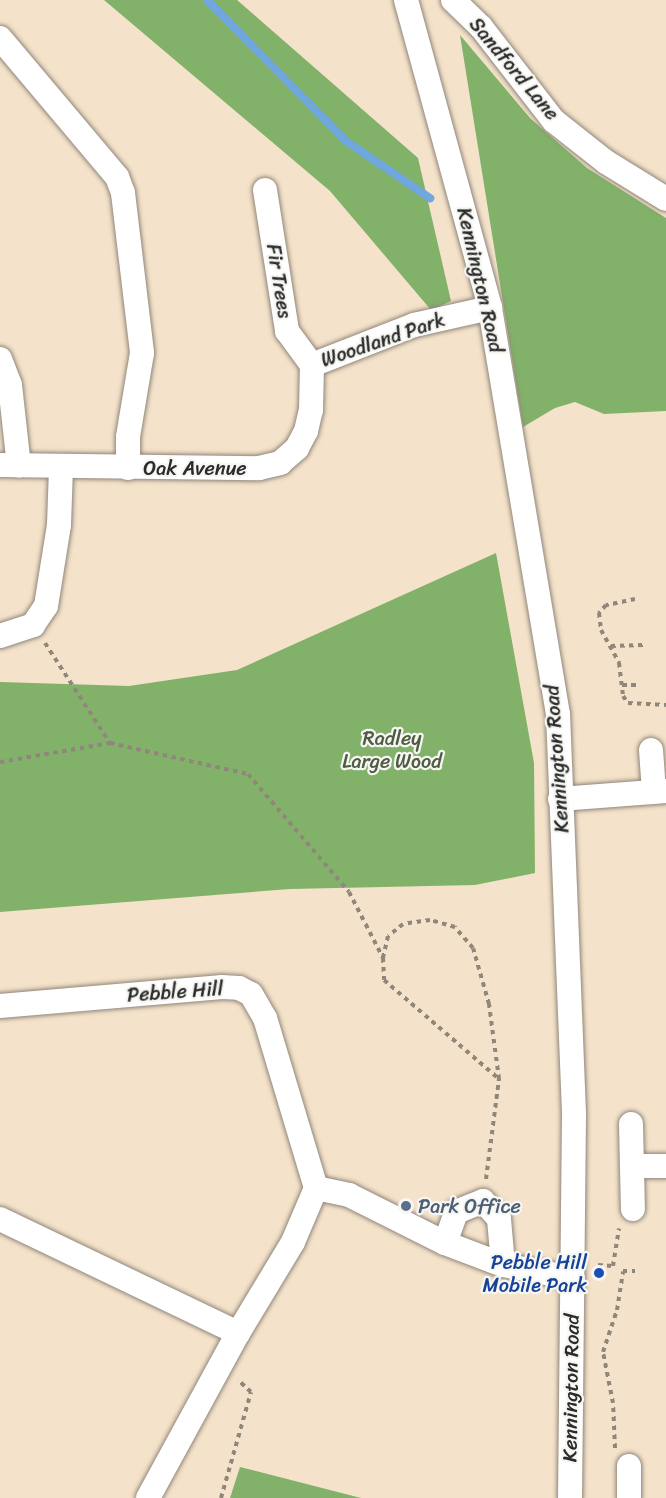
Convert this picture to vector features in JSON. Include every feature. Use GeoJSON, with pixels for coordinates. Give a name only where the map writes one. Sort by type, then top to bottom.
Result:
{"type":"FeatureCollection","features":[{"type":"Feature","properties":{"kind":"street","name":"Kennington Road"},"geometry":{"type":"LineString","coordinates":[[406,0],[490,308],[558,714],[574,1116],[570,1498]]}},
{"type":"Feature","properties":{"kind":"street","name":"Sandford Lane"},"geometry":{"type":"LineString","coordinates":[[453,0],[481,27],[554,121],[606,162],[666,199]]}},
{"type":"Feature","properties":{"kind":"street"},"geometry":{"type":"LineString","coordinates":[[0,38],[117,177],[123,193],[142,353],[128,436],[128,468]]}},
{"type":"Feature","properties":{"kind":"street","name":"Fir Trees"},"geometry":{"type":"LineString","coordinates":[[265,190],[287,331],[312,365]]}},
{"type":"Feature","properties":{"kind":"street","name":"Woodland Park"},"geometry":{"type":"LineString","coordinates":[[312,365],[414,325],[490,308]]}},
{"type":"Feature","properties":{"kind":"street"},"geometry":{"type":"LineString","coordinates":[[0,359],[10,385],[9,466]]}},
{"type":"Feature","properties":{"kind":"street","name":"Oak Avenue"},"geometry":{"type":"LineString","coordinates":[[9,466],[258,468],[280,463],[297,448],[306,431],[311,410],[312,365]]}},
{"type":"Feature","properties":{"kind":"street"},"geometry":{"type":"LineString","coordinates":[[0,636],[33,625],[46,606],[54,571],[61,467]]}},
{"type":"Feature","properties":{"kind":"street"},"geometry":{"type":"LineString","coordinates":[[560,799],[660,792],[651,750]]}},
{"type":"Feature","properties":{"kind":"street","name":"Pebble Hill"},"geometry":{"type":"LineString","coordinates":[[0,1006],[222,987],[239,988],[251,994],[260,1005],[316,1188]]}},
{"type":"Feature","properties":{"kind":"street"},"geometry":{"type":"LineString","coordinates":[[631,1124],[633,1209]]}},
{"type":"Feature","properties":{"kind":"street"},"geometry":{"type":"LineString","coordinates":[[632,1166],[666,1166]]}},
{"type":"Feature","properties":{"kind":"street"},"geometry":{"type":"LineString","coordinates":[[148,1498],[238,1333],[294,1242],[316,1188],[349,1195],[445,1243],[503,1264],[573,1278]]}},
{"type":"Feature","properties":{"kind":"street"},"geometry":{"type":"LineString","coordinates":[[445,1243],[456,1212],[483,1201],[499,1219],[503,1264]]}},
{"type":"Feature","properties":{"kind":"street"},"geometry":{"type":"LineString","coordinates":[[0,1219],[238,1333]]}},
{"type":"Feature","properties":{"kind":"street"},"geometry":{"type":"LineString","coordinates":[[629,1466],[629,1498]]}},
{"type":"Feature","properties":{"kind":"path"},"geometry":{"type":"LineString","coordinates":[[635,599],[606,605],[599,613],[601,630],[619,663],[621,686],[628,703],[666,705]]}},
{"type":"Feature","properties":{"kind":"path"},"geometry":{"type":"LineString","coordinates":[[33,625],[110,743]]}},
{"type":"Feature","properties":{"kind":"path"},"geometry":{"type":"LineString","coordinates":[[610,646],[643,645]]}},
{"type":"Feature","properties":{"kind":"path"},"geometry":{"type":"LineString","coordinates":[[621,686],[638,685]]}},
{"type":"Feature","properties":{"kind":"path"},"geometry":{"type":"LineString","coordinates":[[0,762],[110,743],[248,774],[349,892],[382,958]]}},
{"type":"Feature","properties":{"kind":"path"},"geometry":{"type":"LineString","coordinates":[[483,1201],[500,1078],[489,1004],[474,948],[455,927],[430,920],[403,924],[388,936],[382,958],[384,980],[401,998],[500,1078]]}},
{"type":"Feature","properties":{"kind":"path"},"geometry":{"type":"LineString","coordinates":[[614,1266],[620,1222],[633,1209]]}},
{"type":"Feature","properties":{"kind":"path"},"geometry":{"type":"LineString","coordinates":[[598,1265],[614,1266],[623,1271],[635,1271]]}},
{"type":"Feature","properties":{"kind":"path"},"geometry":{"type":"LineString","coordinates":[[623,1271],[616,1310],[603,1352],[613,1403],[614,1460],[629,1466]]}},
{"type":"Feature","properties":{"kind":"path"},"geometry":{"type":"LineString","coordinates":[[221,1364],[251,1392],[221,1498]]}},
{"type":"Feature","properties":{"kind":"green space"},"geometry":{"type":"Polygon","coordinates":[[[104,0],[237,0],[418,158],[451,301],[431,310],[330,191],[104,0]]]}},
{"type":"Feature","properties":{"kind":"green space"},"geometry":{"type":"Polygon","coordinates":[[[460,35],[530,118],[587,168],[666,218],[666,411],[604,414],[575,402],[555,408],[523,427],[460,35]]]}},
{"type":"Feature","properties":{"kind":"green space","name":"Radley Large Wood"},"geometry":{"type":"Polygon","coordinates":[[[496,553],[534,763],[535,873],[475,885],[290,889],[0,912],[0,682],[129,686],[237,670],[496,553]]]}},
{"type":"Feature","properties":{"kind":"green space"},"geometry":{"type":"Polygon","coordinates":[[[240,1467],[361,1498],[230,1498],[240,1467]]]}},
{"type":"Feature","properties":{"kind":"waterway"},"geometry":{"type":"LineString","coordinates":[[207,0],[346,141],[430,198]]}},
{"type":"Feature","properties":{"kind":"place","name":"Park Office"},"geometry":{"type":"Point","coordinates":[406,1206]}},
{"type":"Feature","properties":{"kind":"place","name":"Pebble Hill Mobile Park"},"geometry":{"type":"Point","coordinates":[599,1273]}}]}
